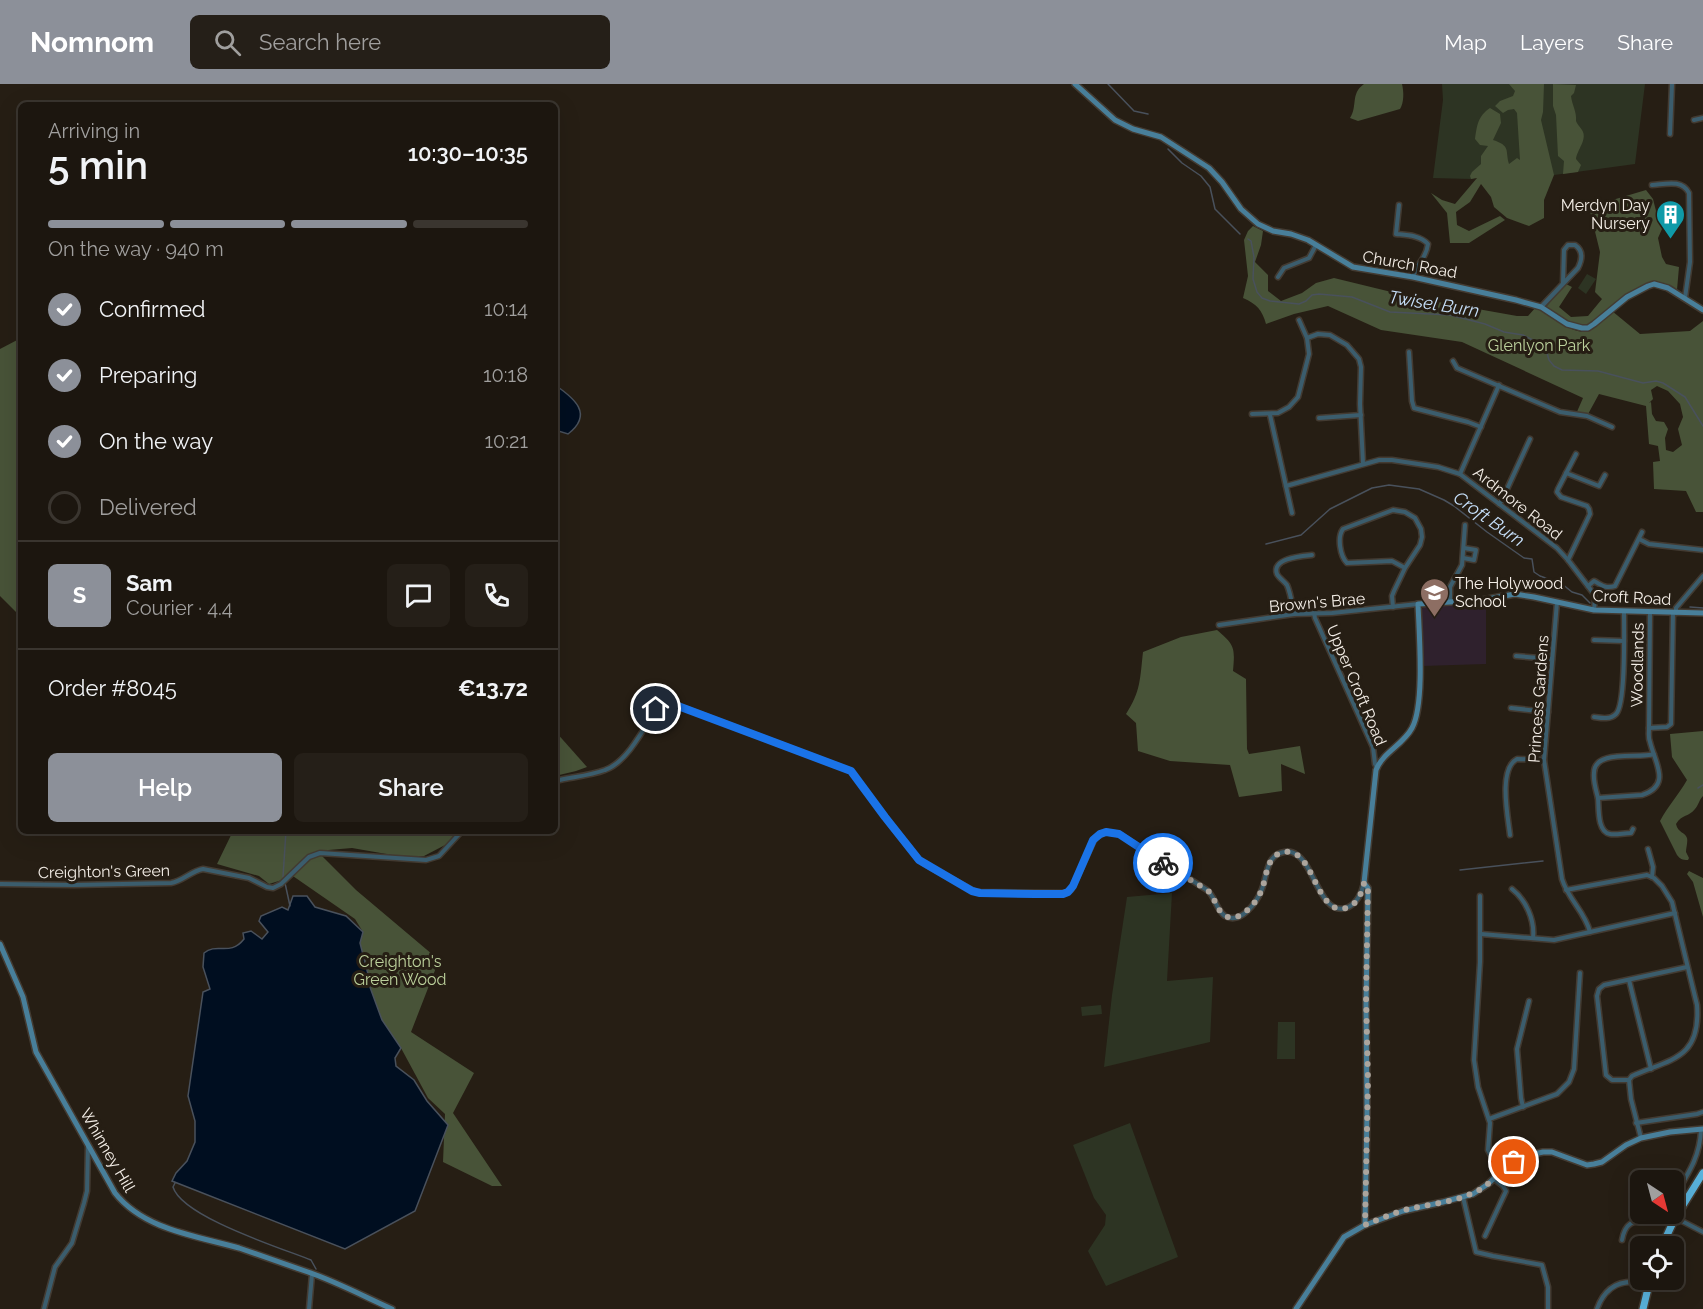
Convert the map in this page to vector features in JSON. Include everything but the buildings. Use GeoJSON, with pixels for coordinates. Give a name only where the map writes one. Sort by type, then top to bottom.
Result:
{"type":"FeatureCollection","features":[{"type":"Feature","properties":{"kind":"highway"},"geometry":{"type":"LineString","coordinates":[[1684,1204],[1703,1173]]}},
{"type":"Feature","properties":{"kind":"highway"},"geometry":{"type":"LineString","coordinates":[[1693,1189],[1703,1178]]}},
{"type":"Feature","properties":{"kind":"highway"},"geometry":{"type":"LineString","coordinates":[[1643,1309],[1647,1290]]}},
{"type":"Feature","properties":{"kind":"street","name":"Church Road"},"geometry":{"type":"LineString","coordinates":[[1075,84],[1115,120],[1133,129],[1162,138],[1209,168],[1246,214],[1258,224],[1273,231],[1300,236],[1353,267],[1413,277],[1516,300],[1541,307],[1568,324],[1582,328],[1588,328],[1627,297],[1654,284],[1668,288],[1703,310]]}},
{"type":"Feature","properties":{"kind":"street"},"geometry":{"type":"LineString","coordinates":[[1670,134],[1672,84]]}},
{"type":"Feature","properties":{"kind":"street"},"geometry":{"type":"LineString","coordinates":[[1694,120],[1703,118]]}},
{"type":"Feature","properties":{"kind":"street"},"geometry":{"type":"LineString","coordinates":[[1652,185],[1679,183],[1689,193],[1690,262],[1685,298]]}},
{"type":"Feature","properties":{"kind":"street"},"geometry":{"type":"LineString","coordinates":[[1399,205],[1396,234],[1416,237],[1425,240],[1428,244],[1425,258],[1416,267],[1413,277]]}},
{"type":"Feature","properties":{"kind":"street"},"geometry":{"type":"LineString","coordinates":[[1278,277],[1284,268],[1309,258],[1317,244]]}},
{"type":"Feature","properties":{"kind":"street"},"geometry":{"type":"LineString","coordinates":[[1541,307],[1578,268],[1582,260],[1581,251],[1575,245],[1568,245],[1564,250],[1563,283]]}},
{"type":"Feature","properties":{"kind":"street"},"geometry":{"type":"LineString","coordinates":[[1252,414],[1270,415],[1286,410],[1298,397],[1309,350],[1307,338],[1299,320]]}},
{"type":"Feature","properties":{"kind":"street"},"geometry":{"type":"LineString","coordinates":[[1307,338],[1318,334],[1330,335],[1341,341],[1357,356],[1361,367],[1363,463]]}},
{"type":"Feature","properties":{"kind":"street"},"geometry":{"type":"LineString","coordinates":[[1409,352],[1413,406],[1481,427]]}},
{"type":"Feature","properties":{"kind":"street"},"geometry":{"type":"LineString","coordinates":[[1453,361],[1456,369],[1560,412],[1587,416],[1612,427]]}},
{"type":"Feature","properties":{"kind":"street"},"geometry":{"type":"LineString","coordinates":[[1460,474],[1499,386]]}},
{"type":"Feature","properties":{"kind":"street"},"geometry":{"type":"LineString","coordinates":[[1270,415],[1292,513]]}},
{"type":"Feature","properties":{"kind":"street"},"geometry":{"type":"LineString","coordinates":[[1319,418],[1361,415]]}},
{"type":"Feature","properties":{"kind":"street"},"geometry":{"type":"LineString","coordinates":[[1499,504],[1530,439]]}},
{"type":"Feature","properties":{"kind":"street"},"geometry":{"type":"LineString","coordinates":[[1568,560],[1590,512],[1587,506],[1558,494],[1558,489],[1576,454]]}},
{"type":"Feature","properties":{"kind":"street","name":"Ardmore Road"},"geometry":{"type":"LineString","coordinates":[[1286,486],[1379,460],[1392,460],[1460,474],[1557,548],[1588,586],[1595,599],[1594,610]]}},
{"type":"Feature","properties":{"kind":"street"},"geometry":{"type":"LineString","coordinates":[[1566,473],[1599,486],[1605,475]]}},
{"type":"Feature","properties":{"kind":"street"},"geometry":{"type":"LineString","coordinates":[[1393,607],[1394,591],[1422,537],[1419,525],[1408,513],[1393,510],[1341,532],[1343,558],[1347,563],[1392,561],[1405,568]]}},
{"type":"Feature","properties":{"kind":"street"},"geometry":{"type":"LineString","coordinates":[[1450,602],[1450,587],[1462,565],[1465,525]]}},
{"type":"Feature","properties":{"kind":"street"},"geometry":{"type":"LineString","coordinates":[[1588,586],[1594,581],[1603,587],[1615,586],[1642,532]]}},
{"type":"Feature","properties":{"kind":"street"},"geometry":{"type":"LineString","coordinates":[[1639,539],[1649,544],[1703,550]]}},
{"type":"Feature","properties":{"kind":"street"},"geometry":{"type":"LineString","coordinates":[[1463,558],[1474,560],[1476,550],[1464,548]]}},
{"type":"Feature","properties":{"kind":"street"},"geometry":{"type":"LineString","coordinates":[[1294,614],[1287,587],[1277,571],[1281,563],[1287,559],[1312,555]]}},
{"type":"Feature","properties":{"kind":"street"},"geometry":{"type":"LineString","coordinates":[[1675,613],[1676,608],[1703,576]]}},
{"type":"Feature","properties":{"kind":"street","name":"Croft Road"},"geometry":{"type":"LineString","coordinates":[[1418,604],[1482,600],[1515,594],[1594,610],[1703,614]]}},
{"type":"Feature","properties":{"kind":"street","name":"Princess Gardens"},"geometry":{"type":"LineString","coordinates":[[1557,602],[1544,760],[1560,866],[1566,890],[1586,920],[1590,932]]}},
{"type":"Feature","properties":{"kind":"street"},"geometry":{"type":"LineString","coordinates":[[558,780],[599,772],[614,766],[625,756],[658,706],[668,702],[851,771],[919,860],[976,892],[1053,894],[1068,892],[1073,886],[1093,840],[1109,831],[1119,834],[1207,890],[1212,894],[1220,911],[1228,917],[1243,914],[1253,904],[1262,889],[1270,861],[1281,853],[1292,852],[1302,858],[1331,906],[1345,909],[1358,898],[1364,883],[1377,767],[1408,735],[1415,720],[1419,683],[1418,604]]}},
{"type":"Feature","properties":{"kind":"street","name":"Brown's Brae"},"geometry":{"type":"LineString","coordinates":[[1219,626],[1294,614],[1332,613],[1418,604]]}},
{"type":"Feature","properties":{"kind":"street"},"geometry":{"type":"LineString","coordinates":[[1594,717],[1610,718],[1620,709],[1623,686],[1624,612]]}},
{"type":"Feature","properties":{"kind":"street","name":"Woodlands"},"geometry":{"type":"LineString","coordinates":[[1650,612],[1649,728],[1667,728],[1671,724],[1675,613]]}},
{"type":"Feature","properties":{"kind":"street","name":"Upper Croft Road"},"geometry":{"type":"LineString","coordinates":[[1314,613],[1373,747],[1377,767]]}},
{"type":"Feature","properties":{"kind":"street"},"geometry":{"type":"LineString","coordinates":[[1594,640],[1624,641]]}},
{"type":"Feature","properties":{"kind":"street"},"geometry":{"type":"LineString","coordinates":[[1516,656],[1552,659]]}},
{"type":"Feature","properties":{"kind":"street"},"geometry":{"type":"LineString","coordinates":[[1511,708],[1548,712]]}},
{"type":"Feature","properties":{"kind":"street"},"geometry":{"type":"LineString","coordinates":[[1598,798],[1646,794],[1658,782],[1660,773],[1649,740],[1649,728]]}},
{"type":"Feature","properties":{"kind":"street"},"geometry":{"type":"LineString","coordinates":[[1633,829],[1631,833],[1610,834],[1605,832],[1602,827],[1594,772],[1600,761],[1608,758],[1654,754]]}},
{"type":"Feature","properties":{"kind":"street"},"geometry":{"type":"LineString","coordinates":[[1510,835],[1505,791],[1510,765],[1517,759],[1544,760]]}},
{"type":"Feature","properties":{"kind":"street","name":"Creighton's Green"},"geometry":{"type":"LineString","coordinates":[[0,884],[171,884],[203,869],[249,878],[273,888],[281,884],[309,857],[320,853],[426,860],[439,856],[459,834]]}},
{"type":"Feature","properties":{"kind":"street"},"geometry":{"type":"LineString","coordinates":[[1648,849],[1653,867],[1652,877]]}},
{"type":"Feature","properties":{"kind":"street"},"geometry":{"type":"LineString","coordinates":[[1566,890],[1645,875],[1652,877],[1669,895],[1675,914],[1696,1005],[1696,1030],[1683,1053],[1632,1076],[1629,1080],[1630,1099],[1641,1138]]}},
{"type":"Feature","properties":{"kind":"street"},"geometry":{"type":"LineString","coordinates":[[1364,883],[1368,888],[1366,996],[1368,1101],[1365,1225]]}},
{"type":"Feature","properties":{"kind":"street"},"geometry":{"type":"LineString","coordinates":[[1512,889],[1520,896],[1533,921],[1533,938]]}},
{"type":"Feature","properties":{"kind":"street"},"geometry":{"type":"LineString","coordinates":[[1480,896],[1481,934],[1474,1060],[1478,1087],[1489,1119],[1488,1150],[1500,1172]]}},
{"type":"Feature","properties":{"kind":"street"},"geometry":{"type":"LineString","coordinates":[[1481,934],[1554,940],[1675,914]]}},
{"type":"Feature","properties":{"kind":"street","name":"Whinney Hill"},"geometry":{"type":"LineString","coordinates":[[0,944],[23,997],[36,1052],[115,1193],[126,1206],[144,1218],[174,1230],[238,1248],[312,1273],[392,1309]]}},
{"type":"Feature","properties":{"kind":"street"},"geometry":{"type":"LineString","coordinates":[[1629,1080],[1612,1080],[1606,1075],[1597,994],[1599,988],[1688,967]]}},
{"type":"Feature","properties":{"kind":"street"},"geometry":{"type":"LineString","coordinates":[[1489,1119],[1557,1094],[1567,1085],[1572,1076],[1580,973]]}},
{"type":"Feature","properties":{"kind":"street"},"geometry":{"type":"LineString","coordinates":[[1629,980],[1651,1069]]}},
{"type":"Feature","properties":{"kind":"street"},"geometry":{"type":"LineString","coordinates":[[1523,1107],[1517,1049],[1529,1001]]}},
{"type":"Feature","properties":{"kind":"street"},"geometry":{"type":"LineString","coordinates":[[1696,1005],[1703,1003]]}},
{"type":"Feature","properties":{"kind":"street"},"geometry":{"type":"LineString","coordinates":[[1636,1123],[1703,1112]]}},
{"type":"Feature","properties":{"kind":"street"},"geometry":{"type":"LineString","coordinates":[[1296,1309],[1344,1238],[1365,1225],[1403,1210],[1463,1197],[1483,1188],[1519,1159],[1543,1152],[1557,1153],[1587,1165],[1594,1164],[1602,1162],[1626,1145],[1641,1138],[1670,1132],[1702,1130],[1694,1164],[1684,1180]]}},
{"type":"Feature","properties":{"kind":"street"},"geometry":{"type":"LineString","coordinates":[[44,1309],[55,1267],[72,1243],[84,1203],[87,1191],[88,1146]]}},
{"type":"Feature","properties":{"kind":"street"},"geometry":{"type":"LineString","coordinates":[[1485,1236],[1506,1191],[1494,1179]]}},
{"type":"Feature","properties":{"kind":"street"},"geometry":{"type":"LineString","coordinates":[[1463,1197],[1476,1251],[1542,1265],[1548,1287],[1548,1309]]}},
{"type":"Feature","properties":{"kind":"street"},"geometry":{"type":"LineString","coordinates":[[1684,1222],[1703,1232]]}},
{"type":"Feature","properties":{"kind":"street"},"geometry":{"type":"LineString","coordinates":[[1622,1240],[1625,1230],[1631,1224]]}},
{"type":"Feature","properties":{"kind":"street"},"geometry":{"type":"LineString","coordinates":[[309,1309],[312,1273]]}},
{"type":"Feature","properties":{"kind":"street"},"geometry":{"type":"LineString","coordinates":[[1597,1309],[1604,1294],[1617,1285],[1630,1282]]}},
{"type":"Feature","properties":{"kind":"shaded area"},"geometry":{"type":"Polygon","coordinates":[[[1486,602],[1486,664],[1422,666],[1420,612],[1424,607],[1486,602]]]}},
{"type":"Feature","properties":{"kind":"green space"},"geometry":{"type":"Polygon","coordinates":[[[1364,84],[1402,84],[1403,97],[1400,109],[1358,121],[1350,118],[1357,92],[1364,84]]]}},
{"type":"Feature","properties":{"kind":"green space"},"geometry":{"type":"Polygon","coordinates":[[[1442,84],[1645,84],[1635,164],[1554,175],[1471,179],[1433,178],[1443,100],[1442,84]]]}},
{"type":"Feature","properties":{"kind":"green space"},"geometry":{"type":"Polygon","coordinates":[[[1509,84],[1544,84],[1541,120],[1554,175],[1544,200],[1544,218],[1529,226],[1507,218],[1494,207],[1491,197],[1481,184],[1470,202],[1456,212],[1457,225],[1469,231],[1500,216],[1505,220],[1469,243],[1450,243],[1447,213],[1431,193],[1455,204],[1477,178],[1471,179],[1470,176],[1481,164],[1481,156],[1488,146],[1480,145],[1475,139],[1476,129],[1481,118],[1490,108],[1500,114],[1501,123],[1493,140],[1505,147],[1509,164],[1517,158],[1520,160],[1517,113],[1514,109],[1503,113],[1495,106],[1500,101],[1513,96],[1515,91],[1509,84]]]}},
{"type":"Feature","properties":{"kind":"green space"},"geometry":{"type":"Polygon","coordinates":[[[1553,84],[1576,85],[1571,96],[1576,121],[1584,133],[1576,159],[1581,165],[1578,172],[1563,174],[1564,161],[1558,156],[1553,84]]]}},
{"type":"Feature","properties":{"kind":"green space"},"geometry":{"type":"Polygon","coordinates":[[[1646,190],[1653,199],[1661,221],[1662,229],[1658,238],[1662,257],[1666,264],[1679,267],[1677,290],[1654,281],[1632,292],[1591,325],[1585,326],[1567,321],[1545,308],[1566,284],[1572,287],[1559,307],[1571,317],[1588,316],[1602,299],[1595,292],[1600,252],[1589,207],[1646,190]]]}},
{"type":"Feature","properties":{"kind":"green space","name":"Glenlyon Park"},"geometry":{"type":"Polygon","coordinates":[[[1253,226],[1263,231],[1255,262],[1268,275],[1268,291],[1281,301],[1302,293],[1316,283],[1334,278],[1416,298],[1517,316],[1528,316],[1536,307],[1562,324],[1585,332],[1599,324],[1612,311],[1640,334],[1690,331],[1703,321],[1703,512],[1696,512],[1686,491],[1654,489],[1653,462],[1660,461],[1658,446],[1649,444],[1646,406],[1599,394],[1587,416],[1576,414],[1583,398],[1462,342],[1381,330],[1328,306],[1266,324],[1258,308],[1243,298],[1248,276],[1244,240],[1253,226]],[[1657,386],[1651,390],[1653,399],[1649,403],[1651,402],[1652,414],[1656,421],[1664,422],[1668,429],[1665,438],[1666,450],[1673,452],[1682,445],[1678,429],[1683,417],[1680,404],[1668,391],[1657,386]]]}},
{"type":"Feature","properties":{"kind":"green space"},"geometry":{"type":"Polygon","coordinates":[[[1587,274],[1596,279],[1586,294],[1578,288],[1587,274]]]}},
{"type":"Feature","properties":{"kind":"green space"},"geometry":{"type":"Polygon","coordinates":[[[18,340],[18,614],[0,596],[0,349],[18,340]]]}},
{"type":"Feature","properties":{"kind":"green space"},"geometry":{"type":"Polygon","coordinates":[[[1217,630],[1232,648],[1233,671],[1246,679],[1249,754],[1300,746],[1305,774],[1281,764],[1282,791],[1239,797],[1230,765],[1170,761],[1138,751],[1136,723],[1126,714],[1137,691],[1143,652],[1181,637],[1217,630]]]}},
{"type":"Feature","properties":{"kind":"green space"},"geometry":{"type":"Polygon","coordinates":[[[1703,731],[1703,796],[1693,812],[1676,824],[1687,838],[1686,852],[1689,858],[1684,860],[1677,855],[1660,821],[1687,780],[1672,757],[1670,734],[1703,731]]]}},
{"type":"Feature","properties":{"kind":"green space"},"geometry":{"type":"Polygon","coordinates":[[[558,734],[587,767],[558,775],[558,734]]]}},
{"type":"Feature","properties":{"kind":"green space","name":"Creighton's Green Wood"},"geometry":{"type":"Polygon","coordinates":[[[232,834],[455,834],[447,844],[424,856],[398,856],[352,848],[317,851],[356,890],[439,960],[411,1032],[474,1073],[453,1113],[502,1186],[492,1186],[443,1162],[445,1114],[428,1098],[401,1048],[382,1020],[367,979],[368,974],[360,943],[363,932],[355,919],[290,874],[282,880],[269,884],[259,876],[217,864],[232,834]]]}},
{"type":"Feature","properties":{"kind":"green space"},"geometry":{"type":"Polygon","coordinates":[[[1689,871],[1703,878],[1703,917],[1693,882],[1687,874],[1689,871]]]}},
{"type":"Feature","properties":{"kind":"green space"},"geometry":{"type":"Polygon","coordinates":[[[1172,893],[1167,981],[1213,977],[1210,1042],[1104,1067],[1127,897],[1172,893]]]}},
{"type":"Feature","properties":{"kind":"green space"},"geometry":{"type":"Polygon","coordinates":[[[1101,1005],[1102,1014],[1082,1016],[1081,1007],[1101,1005]]]}},
{"type":"Feature","properties":{"kind":"green space"},"geometry":{"type":"Polygon","coordinates":[[[1278,1022],[1295,1022],[1295,1059],[1277,1059],[1278,1022]]]}},
{"type":"Feature","properties":{"kind":"green space"},"geometry":{"type":"Polygon","coordinates":[[[1130,1123],[1178,1257],[1106,1286],[1088,1251],[1105,1225],[1106,1215],[1094,1198],[1073,1145],[1130,1123]]]}},
{"type":"Feature","properties":{"kind":"water"},"geometry":{"type":"Polygon","coordinates":[[[558,387],[569,395],[580,413],[580,420],[576,427],[568,434],[558,431],[558,387]]]}},
{"type":"Feature","properties":{"kind":"water"},"geometry":{"type":"Polygon","coordinates":[[[293,896],[307,896],[315,907],[346,916],[363,932],[360,943],[368,974],[367,979],[382,1020],[401,1048],[395,1058],[396,1066],[414,1080],[427,1101],[448,1125],[415,1211],[345,1249],[172,1181],[187,1161],[195,1142],[195,1121],[188,1096],[203,992],[210,989],[203,967],[204,953],[214,949],[234,947],[244,939],[243,933],[251,931],[262,939],[268,932],[259,921],[261,916],[282,907],[288,910],[293,896]]]}},
{"type":"Feature","properties":{"kind":"waterway"},"geometry":{"type":"LineString","coordinates":[[1108,84],[1134,111],[1148,114]]}},
{"type":"Feature","properties":{"kind":"waterway"},"geometry":{"type":"LineString","coordinates":[[1168,149],[1182,163],[1201,176],[1210,187],[1215,209],[1240,234]]}},
{"type":"Feature","properties":{"kind":"waterway","name":"Twisel Burn"},"geometry":{"type":"LineString","coordinates":[[1248,239],[1251,241],[1254,257],[1253,279],[1257,292],[1262,298],[1299,304],[1312,295],[1319,294],[1352,297],[1390,312],[1450,315],[1485,324],[1504,332],[1523,335],[1545,346],[1549,360],[1562,370],[1598,371],[1643,383],[1656,381],[1663,383],[1685,397],[1703,426]]}},
{"type":"Feature","properties":{"kind":"waterway","name":"Croft Burn"},"geometry":{"type":"LineString","coordinates":[[1266,544],[1301,535],[1330,509],[1372,488],[1389,485],[1419,489],[1454,506],[1524,558],[1532,559],[1534,572],[1582,595],[1590,603]]}},
{"type":"Feature","properties":{"kind":"waterway","name":"Croft Burn"},"geometry":{"type":"LineString","coordinates":[[1690,607],[1703,608]]}},
{"type":"Feature","properties":{"kind":"waterway"},"geometry":{"type":"LineString","coordinates":[[1698,788],[1703,785]]}},
{"type":"Feature","properties":{"kind":"waterway"},"geometry":{"type":"LineString","coordinates":[[283,877],[286,834]]}},
{"type":"Feature","properties":{"kind":"waterway"},"geometry":{"type":"LineString","coordinates":[[1460,870],[1543,861]]}},
{"type":"Feature","properties":{"kind":"waterway"},"geometry":{"type":"LineString","coordinates":[[285,883],[290,906]]}},
{"type":"Feature","properties":{"kind":"waterway"},"geometry":{"type":"LineString","coordinates":[[175,1183],[173,1187],[180,1198],[194,1209],[234,1230],[311,1260],[316,1269]]}},
{"type":"Feature","properties":{"kind":"way so far"},"geometry":{"type":"LineString","coordinates":[[1163,863],[1212,894],[1220,911],[1230,917],[1243,914],[1257,899],[1270,861],[1281,853],[1292,852],[1302,858],[1325,899],[1336,908],[1345,909],[1352,905],[1358,898],[1364,883],[1366,884],[1368,888],[1366,1005],[1368,1080],[1365,1225],[1403,1210],[1473,1194],[1514,1162]]}},
{"type":"Feature","properties":{"kind":"place","name":"Merdyn Day Nursery"},"geometry":{"type":"Point","coordinates":[1671,240]}},
{"type":"Feature","properties":{"kind":"place","name":"The Holywood School"},"geometry":{"type":"Point","coordinates":[1434,618]}},
{"type":"Feature","properties":{"kind":"route"},"geometry":{"type":"LineString","coordinates":[[656,709],[662,703],[670,703],[851,771],[919,860],[972,891],[1053,894],[1068,892],[1073,886],[1093,840],[1106,832],[1119,834],[1163,863]]}}]}
